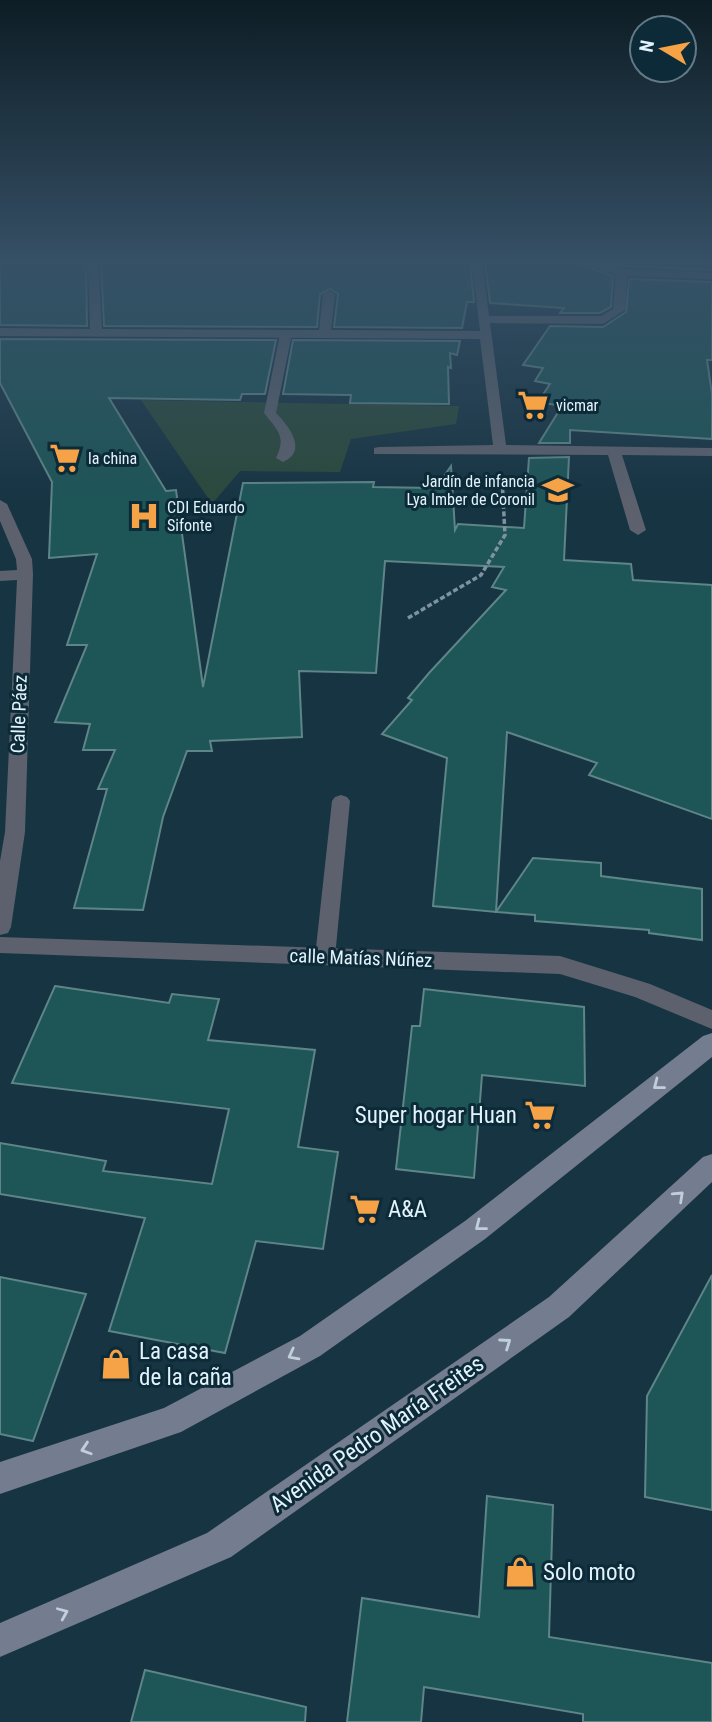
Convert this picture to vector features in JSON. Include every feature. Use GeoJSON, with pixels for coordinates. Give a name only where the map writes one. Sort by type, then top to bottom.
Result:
{"type":"FeatureCollection","features":[{"type":"Feature","properties":{"kind":"street"},"geometry":{"type":"LineString","coordinates":[[486,342],[500,449]]}},
{"type":"Feature","properties":{"kind":"street"},"geometry":{"type":"LineString","coordinates":[[379,452],[500,449],[712,452]]}},
{"type":"Feature","properties":{"kind":"street"},"geometry":{"type":"LineString","coordinates":[[614,452],[638,530]]}},
{"type":"Feature","properties":{"kind":"street","name":"Calle Páez"},"geometry":{"type":"LineString","coordinates":[[0,505],[24,559],[15,832],[0,927]]}},
{"type":"Feature","properties":{"kind":"street"},"geometry":{"type":"LineString","coordinates":[[0,576],[24,574]]}},
{"type":"Feature","properties":{"kind":"street","name":"calle Matías Núñez"},"geometry":{"type":"LineString","coordinates":[[0,945],[560,965],[642,990],[712,1020]]}},
{"type":"Feature","properties":{"kind":"street"},"geometry":{"type":"LineString","coordinates":[[0,1478],[170,1421],[310,1346],[475,1230],[712,1043]]}},
{"type":"Feature","properties":{"kind":"street","name":"Avenida Pedro María Freites"},"geometry":{"type":"LineString","coordinates":[[0,1640],[219,1545],[559,1307],[712,1165]]}},
{"type":"Feature","properties":{"kind":"lane"},"geometry":{"type":"LineString","coordinates":[[284,342],[270,413],[288,433],[289,447],[284,458]]}},
{"type":"Feature","properties":{"kind":"lane"},"geometry":{"type":"LineString","coordinates":[[325,957],[341,801]]}},
{"type":"Feature","properties":{"kind":"path"},"geometry":{"type":"LineString","coordinates":[[408,618],[481,575],[505,535],[500,449]]}},
{"type":"Feature","properties":{"kind":"green space"},"geometry":{"type":"Polygon","coordinates":[[[141,400],[459,406],[456,424],[351,439],[340,472],[240,471],[212,504],[141,400]]]}},
{"type":"Feature","properties":{"kind":"building"},"geometry":{"type":"Polygon","coordinates":[[[0,342],[276,342],[265,394],[242,394],[240,400],[109,398],[166,491],[176,490],[203,687],[243,483],[374,482],[373,487],[433,488],[432,494],[451,466],[455,530],[458,524],[524,528],[529,458],[569,457],[564,560],[631,564],[633,580],[712,585],[712,819],[589,775],[597,763],[507,732],[496,912],[433,906],[447,758],[382,734],[412,700],[408,698],[429,673],[506,590],[492,587],[504,567],[385,561],[376,673],[299,671],[302,737],[210,741],[212,751],[187,751],[163,817],[143,910],[74,908],[107,789],[98,789],[115,750],[83,750],[90,724],[55,722],[87,645],[67,645],[97,554],[49,558],[52,482],[0,383],[0,342]]]}},
{"type":"Feature","properties":{"kind":"building"},"geometry":{"type":"Polygon","coordinates":[[[293,342],[460,342],[457,355],[450,353],[449,404],[350,403],[351,395],[283,394],[293,342]]]}},
{"type":"Feature","properties":{"kind":"building"},"geometry":{"type":"Polygon","coordinates":[[[539,342],[712,342],[712,360],[707,360],[712,394],[712,439],[570,430],[570,443],[539,443],[562,406],[538,402],[550,384],[535,381],[543,368],[523,365],[539,342]]]}},
{"type":"Feature","properties":{"kind":"building"},"geometry":{"type":"Polygon","coordinates":[[[533,858],[601,863],[601,876],[702,889],[702,940],[649,933],[649,930],[535,921],[535,915],[496,912],[533,858]]]}},
{"type":"Feature","properties":{"kind":"building"},"geometry":{"type":"Polygon","coordinates":[[[55,986],[169,1003],[172,994],[219,999],[208,1040],[315,1050],[298,1147],[338,1152],[323,1249],[256,1241],[225,1353],[109,1331],[145,1218],[0,1194],[0,1143],[106,1161],[103,1171],[212,1184],[229,1109],[12,1083],[55,986]]]}},
{"type":"Feature","properties":{"kind":"building"},"geometry":{"type":"Polygon","coordinates":[[[424,989],[584,1007],[585,1086],[482,1075],[474,1178],[396,1169],[412,1026],[420,1026],[424,989]]]}},
{"type":"Feature","properties":{"kind":"building"},"geometry":{"type":"Polygon","coordinates":[[[712,1275],[712,1510],[645,1497],[647,1396],[712,1275]]]}},
{"type":"Feature","properties":{"kind":"building"},"geometry":{"type":"Polygon","coordinates":[[[0,1277],[86,1294],[33,1441],[0,1434],[0,1277]]]}},
{"type":"Feature","properties":{"kind":"building"},"geometry":{"type":"Polygon","coordinates":[[[487,1496],[553,1505],[549,1637],[712,1663],[712,1722],[583,1722],[583,1714],[424,1687],[421,1722],[347,1722],[362,1598],[479,1617],[487,1496]]]}},
{"type":"Feature","properties":{"kind":"building"},"geometry":{"type":"Polygon","coordinates":[[[145,1670],[306,1707],[305,1722],[131,1722],[145,1670]]]}},
{"type":"Feature","properties":{"kind":"place","name":"vicmar"},"geometry":{"type":"Point","coordinates":[533,405]}},
{"type":"Feature","properties":{"kind":"place","name":"la china"},"geometry":{"type":"Point","coordinates":[65,458]}},
{"type":"Feature","properties":{"kind":"place","name":"Jardín de infancia Lya Imber de Coronil"},"geometry":{"type":"Point","coordinates":[558,490]}},
{"type":"Feature","properties":{"kind":"place","name":"CDI Eduardo Sifonte"},"geometry":{"type":"Point","coordinates":[144,516]}},
{"type":"Feature","properties":{"kind":"place","name":"Super hogar Huan"},"geometry":{"type":"Point","coordinates":[540,1115]}},
{"type":"Feature","properties":{"kind":"place","name":"A&A"},"geometry":{"type":"Point","coordinates":[365,1209]}},
{"type":"Feature","properties":{"kind":"place","name":"La casa de la caña"},"geometry":{"type":"Point","coordinates":[116,1364]}},
{"type":"Feature","properties":{"kind":"place","name":"Solo moto"},"geometry":{"type":"Point","coordinates":[520,1572]}}]}
